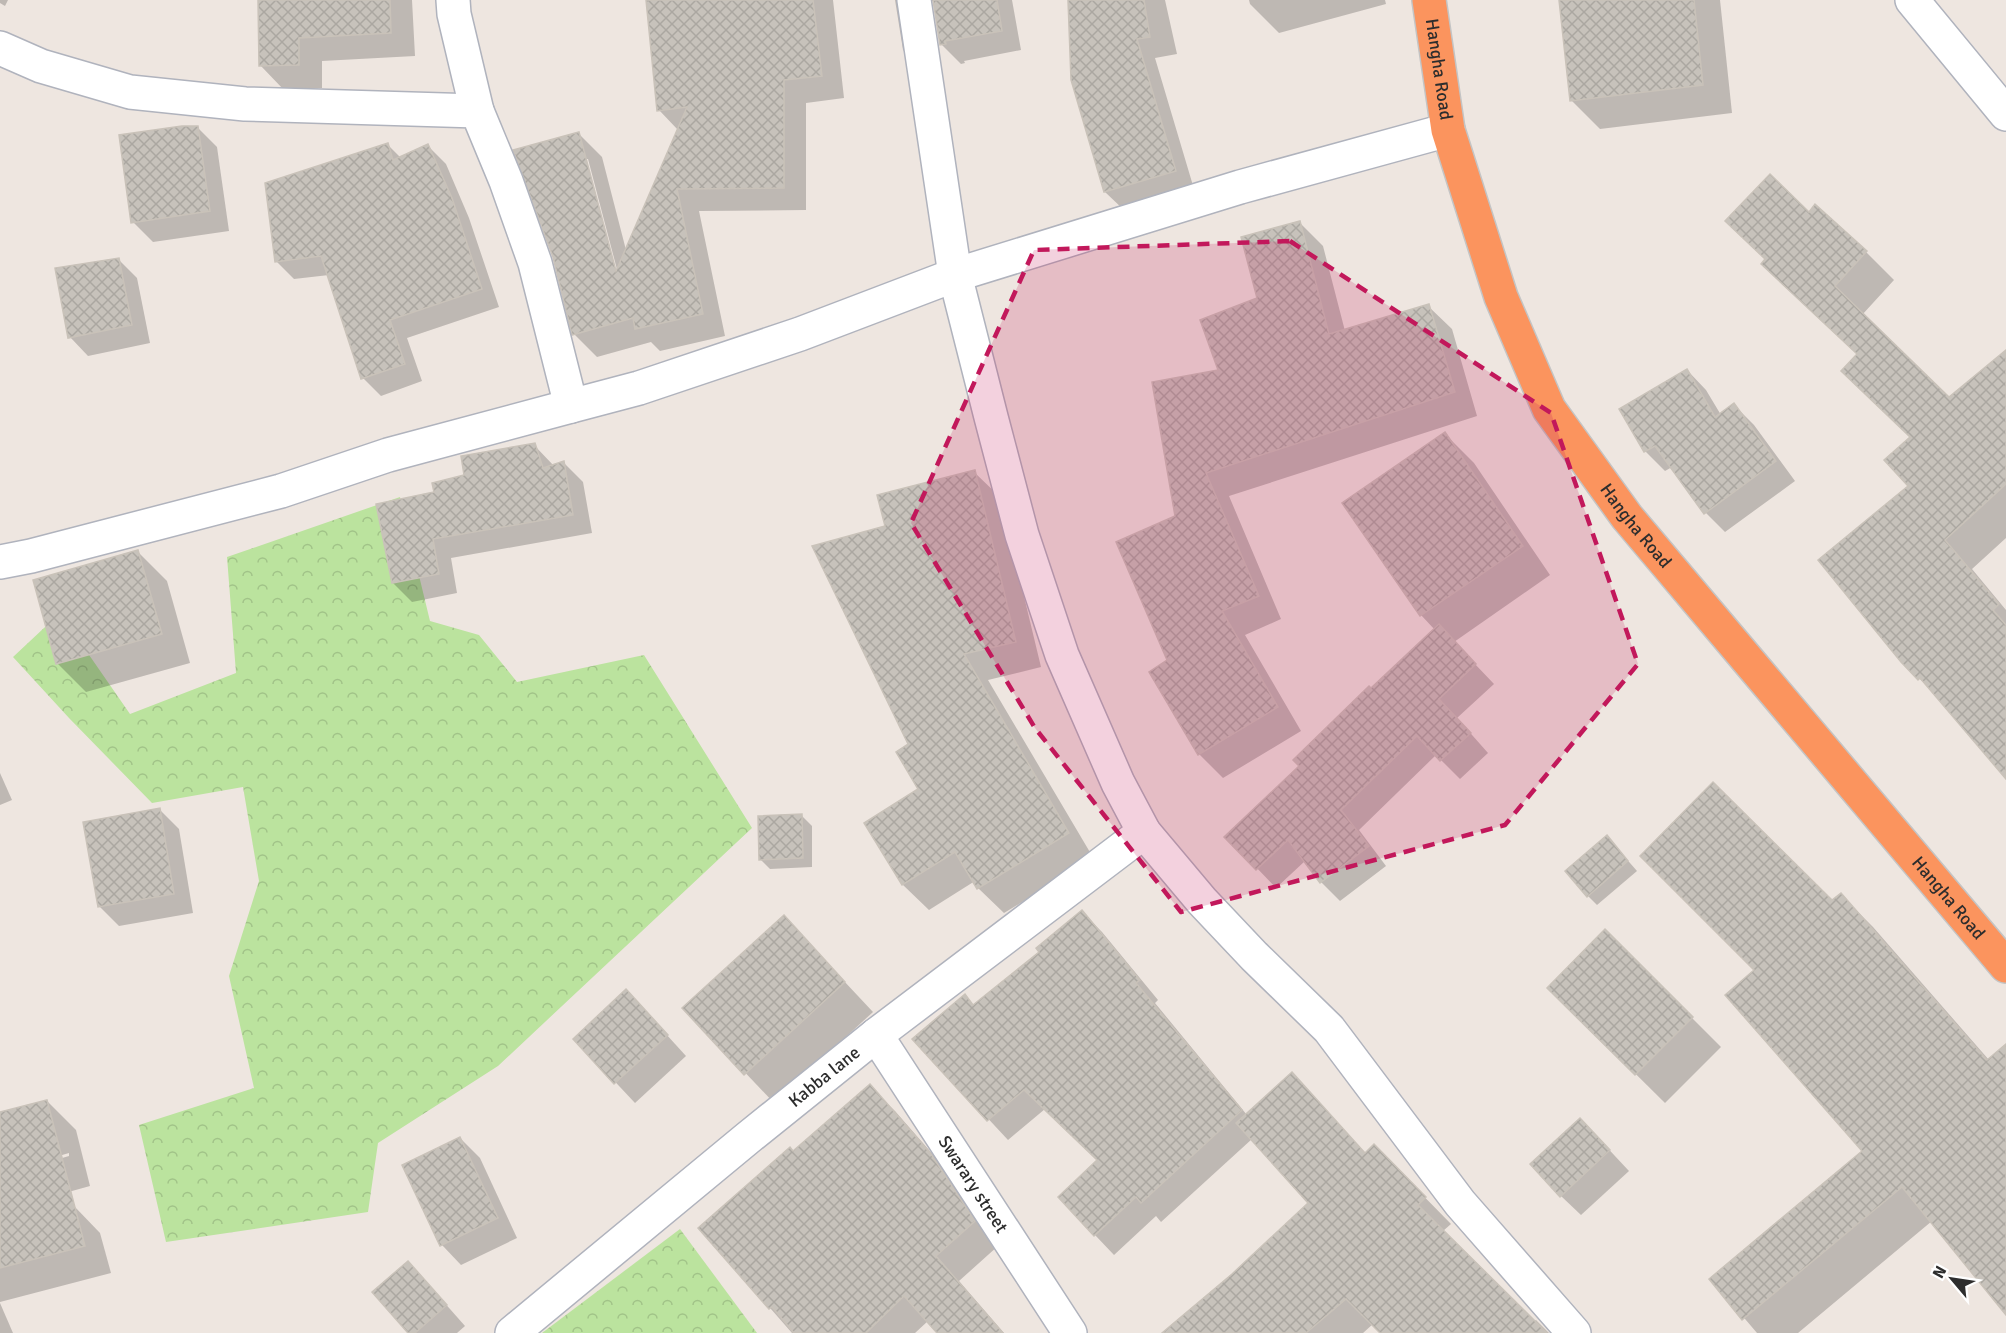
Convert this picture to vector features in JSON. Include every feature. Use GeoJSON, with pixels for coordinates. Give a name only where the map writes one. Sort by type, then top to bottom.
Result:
{"type":"FeatureCollection","features":[{"type":"Feature","properties":{"kind":"highway","name":"Hangha Road"},"geometry":{"type":"LineString","coordinates":[[1429,0],[1448,129],[1501,297],[1549,409],[1627,517],[2006,966]]}},
{"type":"Feature","properties":{"kind":"street"},"geometry":{"type":"LineString","coordinates":[[453,0],[454,14],[477,111],[506,181],[535,263],[571,406]]}},
{"type":"Feature","properties":{"kind":"street"},"geometry":{"type":"LineString","coordinates":[[914,0],[955,275],[1022,536],[1062,655],[1118,783],[1144,832],[1202,901],[1329,1029],[1460,1203],[1574,1333]]}},
{"type":"Feature","properties":{"kind":"street"},"geometry":{"type":"LineString","coordinates":[[1912,0],[2006,114]]}},
{"type":"Feature","properties":{"kind":"street"},"geometry":{"type":"LineString","coordinates":[[0,48],[41,66],[130,92],[245,104],[477,111]]}},
{"type":"Feature","properties":{"kind":"street"},"geometry":{"type":"LineString","coordinates":[[0,562],[281,491],[388,455],[639,388],[800,334],[955,275],[1240,187],[1448,129]]}},
{"type":"Feature","properties":{"kind":"street","name":"Kabba lane"},"geometry":{"type":"LineString","coordinates":[[512,1333],[740,1144],[876,1035],[1144,832]]}},
{"type":"Feature","properties":{"kind":"street","name":"Swarary street"},"geometry":{"type":"LineString","coordinates":[[876,1035],[1070,1333]]}},
{"type":"Feature","properties":{"kind":"highlighted area"},"geometry":{"type":"Polygon","coordinates":[[[1290,241],[1551,413],[1638,664],[1505,825],[1181,912],[1035,728],[911,523],[1034,250],[1290,241]]]}},
{"type":"Feature","properties":{"kind":"green space"},"geometry":{"type":"Polygon","coordinates":[[[400,497],[430,621],[479,635],[517,682],[644,655],[752,828],[498,1066],[378,1143],[368,1212],[166,1242],[139,1125],[254,1088],[229,976],[259,881],[243,787],[152,803],[13,657],[60,613],[130,714],[236,673],[227,557],[400,497]]]}},
{"type":"Feature","properties":{"kind":"green space"},"geometry":{"type":"Polygon","coordinates":[[[680,1229],[757,1333],[542,1333],[680,1229]]]}},
{"type":"Feature","properties":{"kind":"building"},"geometry":{"type":"Polygon","coordinates":[[[258,0],[390,0],[391,33],[299,38],[299,65],[259,66],[258,0]]]}},
{"type":"Feature","properties":{"kind":"building"},"geometry":{"type":"Polygon","coordinates":[[[646,0],[813,0],[822,76],[784,80],[784,188],[677,189],[703,314],[635,329],[633,318],[572,335],[553,257],[513,150],[579,132],[616,271],[687,107],[657,111],[646,0]]]}},
{"type":"Feature","properties":{"kind":"building"},"geometry":{"type":"Polygon","coordinates":[[[933,0],[997,0],[1002,31],[945,41],[946,44],[940,45],[933,0]]]}},
{"type":"Feature","properties":{"kind":"building"},"geometry":{"type":"Polygon","coordinates":[[[1068,0],[1144,0],[1150,37],[1137,39],[1176,171],[1104,192],[1071,80],[1068,0]]]}},
{"type":"Feature","properties":{"kind":"building"},"geometry":{"type":"Polygon","coordinates":[[[1559,0],[1694,0],[1703,85],[1570,101],[1559,0]]]}},
{"type":"Feature","properties":{"kind":"building"},"geometry":{"type":"Polygon","coordinates":[[[182,126],[198,126],[210,211],[131,223],[119,135],[182,126]]]}},
{"type":"Feature","properties":{"kind":"building"},"geometry":{"type":"Polygon","coordinates":[[[388,143],[393,160],[428,144],[452,198],[482,289],[390,320],[405,364],[361,379],[321,256],[275,262],[265,183],[388,143]]]}},
{"type":"Feature","properties":{"kind":"building"},"geometry":{"type":"Polygon","coordinates":[[[1770,174],[1809,212],[1815,204],[1867,251],[1835,286],[1949,397],[2006,350],[2006,484],[1945,540],[1999,604],[1993,610],[2006,625],[2006,779],[1920,678],[1918,680],[1901,662],[1818,560],[1908,486],[1884,460],[1910,437],[1841,371],[1857,354],[1761,264],[1765,259],[1725,221],[1770,174]]]}},
{"type":"Feature","properties":{"kind":"building"},"geometry":{"type":"Polygon","coordinates":[[[1300,221],[1329,334],[1429,304],[1455,392],[1206,473],[1259,596],[1222,611],[1278,707],[1198,755],[1149,672],[1167,660],[1116,542],[1175,516],[1152,382],[1218,370],[1200,320],[1257,298],[1241,237],[1300,221]]]}},
{"type":"Feature","properties":{"kind":"building"},"geometry":{"type":"Polygon","coordinates":[[[119,258],[132,325],[68,338],[55,268],[119,258]]]}},
{"type":"Feature","properties":{"kind":"building"},"geometry":{"type":"Polygon","coordinates":[[[1687,369],[1715,417],[1734,403],[1776,461],[1704,514],[1655,446],[1644,452],[1619,409],[1687,369]]]}},
{"type":"Feature","properties":{"kind":"building"},"geometry":{"type":"Polygon","coordinates":[[[1445,432],[1523,546],[1420,616],[1342,503],[1445,432]]]}},
{"type":"Feature","properties":{"kind":"building"},"geometry":{"type":"Polygon","coordinates":[[[535,443],[543,468],[564,461],[573,515],[433,539],[439,574],[392,583],[376,504],[434,492],[432,483],[464,475],[461,456],[535,443]]]}},
{"type":"Feature","properties":{"kind":"building"},"geometry":{"type":"Polygon","coordinates":[[[975,470],[1016,642],[964,654],[1069,833],[977,889],[955,852],[902,885],[864,823],[918,789],[896,752],[908,744],[812,546],[885,526],[877,495],[975,470]]]}},
{"type":"Feature","properties":{"kind":"building"},"geometry":{"type":"Polygon","coordinates":[[[138,550],[162,634],[56,664],[33,580],[138,550]]]}},
{"type":"Feature","properties":{"kind":"building"},"geometry":{"type":"Polygon","coordinates":[[[1439,624],[1476,664],[1439,699],[1471,733],[1440,761],[1417,736],[1341,810],[1369,846],[1320,883],[1288,840],[1256,870],[1224,837],[1299,766],[1293,760],[1369,686],[1371,688],[1439,624]]]}},
{"type":"Feature","properties":{"kind":"building"},"geometry":{"type":"Polygon","coordinates":[[[1713,782],[1832,900],[1841,893],[1987,1060],[2006,1044],[2006,1315],[1902,1187],[1742,1320],[1709,1279],[1862,1151],[1725,995],[1754,970],[1640,856],[1713,782]]]}},
{"type":"Feature","properties":{"kind":"building"},"geometry":{"type":"Polygon","coordinates":[[[160,808],[174,894],[98,907],[83,822],[160,808]]]}},
{"type":"Feature","properties":{"kind":"building"},"geometry":{"type":"Polygon","coordinates":[[[802,814],[803,858],[759,860],[758,816],[802,814]]]}},
{"type":"Feature","properties":{"kind":"building"},"geometry":{"type":"Polygon","coordinates":[[[1607,835],[1628,861],[1587,897],[1565,871],[1607,835]]]}},
{"type":"Feature","properties":{"kind":"building"},"geometry":{"type":"Polygon","coordinates":[[[1082,910],[1140,980],[1136,983],[1242,1110],[1141,1203],[1136,1197],[1094,1236],[1058,1197],[1097,1160],[1024,1090],[987,1121],[912,1039],[965,994],[973,1005],[1039,952],[1036,948],[1082,910]]]}},
{"type":"Feature","properties":{"kind":"building"},"geometry":{"type":"Polygon","coordinates":[[[784,915],[845,982],[744,1075],[682,1008],[784,915]]]}},
{"type":"Feature","properties":{"kind":"building"},"geometry":{"type":"Polygon","coordinates":[[[1605,929],[1693,1017],[1635,1075],[1547,988],[1605,929]]]}},
{"type":"Feature","properties":{"kind":"building"},"geometry":{"type":"Polygon","coordinates":[[[626,989],[668,1035],[614,1084],[573,1039],[626,989]]]}},
{"type":"Feature","properties":{"kind":"building"},"geometry":{"type":"Polygon","coordinates":[[[1292,1072],[1365,1153],[1374,1144],[1426,1197],[1418,1205],[1547,1333],[1380,1333],[1346,1299],[1306,1333],[1162,1333],[1232,1274],[1308,1203],[1236,1123],[1292,1072]]]}},
{"type":"Feature","properties":{"kind":"building"},"geometry":{"type":"Polygon","coordinates":[[[870,1084],[931,1154],[975,1221],[936,1256],[1003,1333],[937,1333],[904,1296],[866,1333],[794,1333],[772,1307],[769,1309],[698,1228],[790,1147],[793,1151],[870,1084]]]}},
{"type":"Feature","properties":{"kind":"building"},"geometry":{"type":"Polygon","coordinates":[[[47,1100],[85,1246],[0,1268],[0,1112],[47,1100]]]}},
{"type":"Feature","properties":{"kind":"building"},"geometry":{"type":"Polygon","coordinates":[[[1580,1118],[1610,1150],[1560,1197],[1530,1164],[1580,1118]]]}},
{"type":"Feature","properties":{"kind":"building"},"geometry":{"type":"Polygon","coordinates":[[[460,1137],[498,1218],[440,1246],[402,1165],[460,1137]]]}},
{"type":"Feature","properties":{"kind":"building"},"geometry":{"type":"Polygon","coordinates":[[[408,1261],[447,1305],[415,1333],[408,1333],[372,1292],[408,1261]]]}}]}
